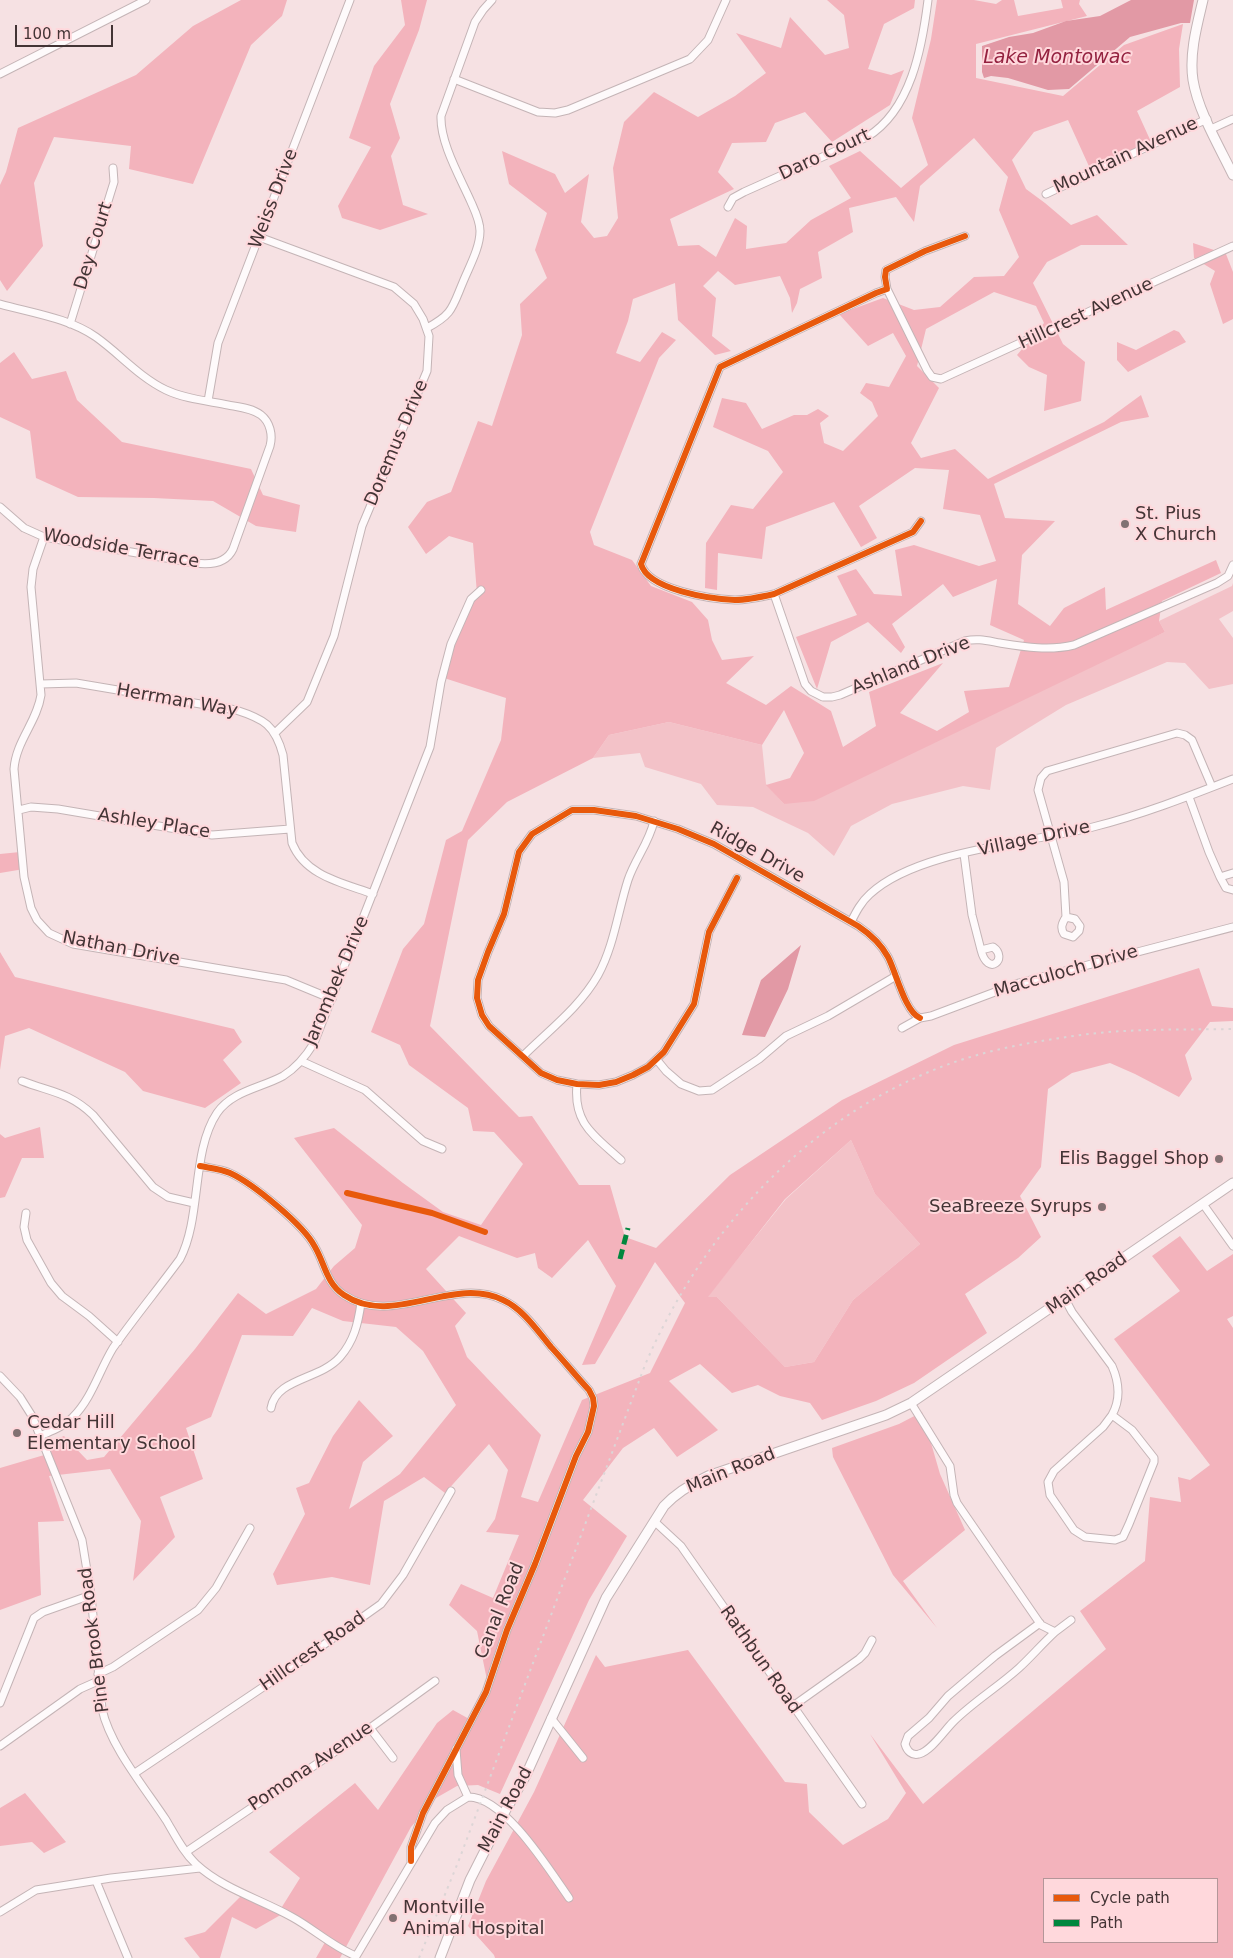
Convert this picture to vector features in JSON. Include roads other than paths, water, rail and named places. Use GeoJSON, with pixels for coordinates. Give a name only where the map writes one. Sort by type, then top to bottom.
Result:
{"type":"FeatureCollection","features":[{"type":"Feature","properties":{"kind":"main road"},"geometry":{"type":"LineString","coordinates":[[1203,0],[1192,66],[1196,92],[1233,175]]}},
{"type":"Feature","properties":{"kind":"main road","name":"Main Road"},"geometry":{"type":"LineString","coordinates":[[440,1958],[470,1880],[526,1774],[606,1598],[664,1506],[688,1486],[746,1463],[886,1415],[911,1403],[1233,1183]]}},
{"type":"Feature","properties":{"kind":"street"},"geometry":{"type":"LineString","coordinates":[[0,74],[146,0]]}},
{"type":"Feature","properties":{"kind":"street","name":"Weiss Drive"},"geometry":{"type":"LineString","coordinates":[[208,402],[218,343],[350,0]]}},
{"type":"Feature","properties":{"kind":"street"},"geometry":{"type":"LineString","coordinates":[[427,328],[442,320],[451,311],[473,257],[480,233],[480,225],[474,207],[446,145],[441,129],[442,112],[475,22],[492,0]]}},
{"type":"Feature","properties":{"kind":"street"},"geometry":{"type":"LineString","coordinates":[[454,79],[538,112],[555,113],[568,110],[690,59],[708,40],[726,0]]}},
{"type":"Feature","properties":{"kind":"street","name":"Daro Court"},"geometry":{"type":"LineString","coordinates":[[728,207],[733,198],[744,192],[867,137],[885,124],[898,107],[914,67],[928,0]]}},
{"type":"Feature","properties":{"kind":"street","name":"Mountain Avenue"},"geometry":{"type":"LineString","coordinates":[[1046,194],[1207,119]]}},
{"type":"Feature","properties":{"kind":"street"},"geometry":{"type":"LineString","coordinates":[[1211,129],[1233,119]]}},
{"type":"Feature","properties":{"kind":"street","name":"Dey Court"},"geometry":{"type":"LineString","coordinates":[[70,324],[114,182],[113,168]]}},
{"type":"Feature","properties":{"kind":"street"},"geometry":{"type":"LineString","coordinates":[[921,521],[913,532],[774,594],[754,599],[737,600],[680,591],[650,578],[643,571],[641,564],[720,367],[887,289],[886,270],[965,236]]}},
{"type":"Feature","properties":{"kind":"street","name":"Doremus Drive"},"geometry":{"type":"LineString","coordinates":[[259,237],[394,287],[414,304],[427,328],[429,354],[427,372],[362,526],[334,636],[307,702],[302,709],[275,732]]}},
{"type":"Feature","properties":{"kind":"street","name":"Hillcrest Avenue"},"geometry":{"type":"LineString","coordinates":[[887,289],[927,370],[932,377],[939,379],[945,378],[1233,246]]}},
{"type":"Feature","properties":{"kind":"street","name":"Woodside Terrace"},"geometry":{"type":"LineString","coordinates":[[0,304],[81,327],[97,337],[137,371],[165,390],[183,396],[256,412],[264,418],[271,433],[270,446],[233,549],[228,557],[216,563],[201,564],[44,537],[24,528],[0,507]]}},
{"type":"Feature","properties":{"kind":"street"},"geometry":{"type":"LineString","coordinates":[[41,684],[32,587],[33,569],[44,537]]}},
{"type":"Feature","properties":{"kind":"street","name":"Ashland Drive"},"geometry":{"type":"LineString","coordinates":[[774,594],[806,684],[817,694],[832,697],[965,641],[978,639],[1039,649],[1074,645],[1216,583],[1228,576],[1233,565]]}},
{"type":"Feature","properties":{"kind":"street","name":"Jarombek Drive"},"geometry":{"type":"LineString","coordinates":[[40,1436],[68,1422],[81,1409],[100,1371],[118,1342],[180,1259],[187,1243],[200,1166],[210,1126],[221,1108],[234,1096],[284,1075],[301,1060],[314,1043],[430,747],[441,682],[451,644],[471,599],[481,590]]}},
{"type":"Feature","properties":{"kind":"street","name":"Herrman Way"},"geometry":{"type":"LineString","coordinates":[[41,684],[76,683],[236,710],[260,720],[275,732]]}},
{"type":"Feature","properties":{"kind":"street","name":"Nathan Drive"},"geometry":{"type":"LineString","coordinates":[[41,684],[41,695],[37,712],[20,743],[15,760],[28,900],[37,920],[43,927],[57,937],[73,944],[286,980],[332,999]]}},
{"type":"Feature","properties":{"kind":"street"},"geometry":{"type":"LineString","coordinates":[[275,732],[283,755],[290,829],[296,852],[310,868],[373,894]]}},
{"type":"Feature","properties":{"kind":"street"},"geometry":{"type":"LineString","coordinates":[[1066,917],[1066,890],[1038,786],[1043,774],[1059,766],[1168,734],[1181,733],[1192,740],[1212,787]]}},
{"type":"Feature","properties":{"kind":"street","name":"Village Drive"},"geometry":{"type":"LineString","coordinates":[[851,922],[860,904],[869,894],[885,882],[919,866],[991,847],[1052,837],[1106,824],[1189,797],[1233,779]]}},
{"type":"Feature","properties":{"kind":"street"},"geometry":{"type":"LineString","coordinates":[[1189,797],[1220,877],[1226,888],[1233,890]]}},
{"type":"Feature","properties":{"kind":"street","name":"Ashley Place"},"geometry":{"type":"LineString","coordinates":[[19,810],[31,807],[51,808],[212,835],[290,829]]}},
{"type":"Feature","properties":{"kind":"street","name":"Ridge Drive"},"geometry":{"type":"LineString","coordinates":[[737,878],[709,932],[694,1004],[669,1046],[657,1060],[633,1075],[616,1082],[599,1084],[565,1083],[549,1077],[541,1073],[484,1019],[479,1007],[477,989],[480,972],[504,914],[519,852],[532,834],[568,811],[576,809],[612,812],[678,828],[714,844],[851,922],[870,935],[888,956],[912,1012],[920,1018]]}},
{"type":"Feature","properties":{"kind":"street"},"geometry":{"type":"LineString","coordinates":[[522,1056],[580,1000],[598,975],[608,951],[628,878],[648,840],[654,821]]}},
{"type":"Feature","properties":{"kind":"street"},"geometry":{"type":"LineString","coordinates":[[964,854],[976,939],[981,950]]}},
{"type":"Feature","properties":{"kind":"street"},"geometry":{"type":"LineString","coordinates":[[1220,877],[1233,872]]}},
{"type":"Feature","properties":{"kind":"street","name":"Macculoch Drive"},"geometry":{"type":"LineString","coordinates":[[902,1028],[920,1018],[931,1016],[1019,983],[1233,926]]}},
{"type":"Feature","properties":{"kind":"street"},"geometry":{"type":"LineString","coordinates":[[657,1060],[681,1084],[699,1091],[712,1090],[759,1059],[786,1036],[828,1016],[896,976]]}},
{"type":"Feature","properties":{"kind":"street"},"geometry":{"type":"LineString","coordinates":[[301,1060],[365,1090],[423,1141],[442,1149]]}},
{"type":"Feature","properties":{"kind":"street"},"geometry":{"type":"LineString","coordinates":[[22,1081],[69,1096],[84,1106],[94,1115],[153,1187],[168,1197],[194,1203]]}},
{"type":"Feature","properties":{"kind":"street"},"geometry":{"type":"LineString","coordinates":[[578,1084],[576,1103],[581,1120],[621,1160]]}},
{"type":"Feature","properties":{"kind":"street"},"geometry":{"type":"LineString","coordinates":[[200,1166],[222,1170],[238,1177],[302,1227],[315,1245],[330,1281],[343,1294],[361,1303],[355,1334],[341,1356],[320,1372],[280,1390],[273,1398],[271,1408]]}},
{"type":"Feature","properties":{"kind":"street"},"geometry":{"type":"LineString","coordinates":[[1203,1204],[1233,1246]]}},
{"type":"Feature","properties":{"kind":"street"},"geometry":{"type":"LineString","coordinates":[[26,1213],[24,1228],[27,1240],[51,1283],[62,1296],[89,1316],[118,1342]]}},
{"type":"Feature","properties":{"kind":"street","name":"Canal Road"},"geometry":{"type":"LineString","coordinates":[[361,1303],[375,1306],[393,1305],[470,1293],[496,1297],[519,1310],[589,1390],[594,1406],[590,1426],[507,1630],[486,1692],[423,1813],[411,1847],[411,1861]]}},
{"type":"Feature","properties":{"kind":"street"},"geometry":{"type":"LineString","coordinates":[[1065,1299],[1072,1312],[1112,1366],[1118,1383],[1118,1400],[1112,1415],[1103,1427],[1054,1471],[1049,1478],[1048,1487],[1052,1499],[1077,1533],[1090,1538],[1115,1540],[1123,1536],[1129,1524],[1154,1458],[1132,1430],[1112,1415]]}},
{"type":"Feature","properties":{"kind":"street","name":"Pine Brook Road"},"geometry":{"type":"LineString","coordinates":[[0,1376],[20,1397],[32,1416],[82,1540],[91,1595],[98,1678],[106,1727],[186,1852],[200,1868],[223,1883],[313,1928],[344,1951],[356,1957]]}},
{"type":"Feature","properties":{"kind":"street"},"geometry":{"type":"LineString","coordinates":[[911,1403],[946,1458],[952,1475],[954,1495],[957,1503],[1040,1623],[1054,1632]]}},
{"type":"Feature","properties":{"kind":"street","name":"Hillcrest Road"},"geometry":{"type":"LineString","coordinates":[[135,1773],[284,1673],[381,1604],[403,1575],[451,1491]]}},
{"type":"Feature","properties":{"kind":"street","name":"Rathbun Road"},"geometry":{"type":"LineString","coordinates":[[654,1521],[681,1546],[862,1804]]}},
{"type":"Feature","properties":{"kind":"street"},"geometry":{"type":"LineString","coordinates":[[0,1746],[80,1689],[198,1610],[216,1588],[250,1528]]}},
{"type":"Feature","properties":{"kind":"street"},"geometry":{"type":"LineString","coordinates":[[0,1703],[34,1618],[43,1612],[91,1595]]}},
{"type":"Feature","properties":{"kind":"street"},"geometry":{"type":"LineString","coordinates":[[1040,1623],[995,1656],[939,1704],[929,1718],[908,1736],[905,1744],[909,1752],[913,1754],[921,1753],[933,1744],[972,1705],[1019,1668],[1054,1632],[1071,1620]]}},
{"type":"Feature","properties":{"kind":"street"},"geometry":{"type":"LineString","coordinates":[[793,1706],[859,1659],[865,1653],[872,1640]]}},
{"type":"Feature","properties":{"kind":"street","name":"Pomona Avenue"},"geometry":{"type":"LineString","coordinates":[[186,1852],[370,1728],[436,1681]]}},
{"type":"Feature","properties":{"kind":"street"},"geometry":{"type":"LineString","coordinates":[[551,1718],[583,1758]]}},
{"type":"Feature","properties":{"kind":"street"},"geometry":{"type":"LineString","coordinates":[[370,1728],[393,1758]]}},
{"type":"Feature","properties":{"kind":"street"},"geometry":{"type":"LineString","coordinates":[[456,1749],[458,1775],[468,1797]]}},
{"type":"Feature","properties":{"kind":"street"},"geometry":{"type":"LineString","coordinates":[[356,1957],[435,1823],[447,1810],[468,1797],[472,1796],[504,1813],[534,1849],[569,1898]]}},
{"type":"Feature","properties":{"kind":"street"},"geometry":{"type":"LineString","coordinates":[[0,1912],[36,1890],[96,1880],[200,1868]]}},
{"type":"Feature","properties":{"kind":"street"},"geometry":{"type":"LineString","coordinates":[[96,1880],[128,1958]]}},
{"type":"Feature","properties":{"kind":"water","name":"Lake Montowac"},"geometry":{"type":"Polygon","coordinates":[[[1131,0],[1194,0],[1190,23],[1181,23],[1130,37],[1069,89],[1048,90],[1008,78],[991,76],[984,78],[982,72],[982,46],[1009,37],[1033,33],[1066,21],[1100,16],[1131,0]]]}},
{"type":"Feature","properties":{"kind":"water"},"geometry":{"type":"Polygon","coordinates":[[[801,945],[788,989],[765,1037],[742,1035],[761,980],[801,945]]]}},
{"type":"Feature","properties":{"kind":"railway"},"geometry":{"type":"LineString","coordinates":[[419,1958],[459,1860],[645,1365],[667,1319],[693,1274],[723,1232],[757,1193],[794,1157],[834,1125],[877,1097],[924,1074],[958,1061],[1012,1047],[1087,1034],[1150,1030],[1233,1029]]}},
{"type":"Feature","properties":{"kind":"place","name":"St. Pius X Church"},"geometry":{"type":"Point","coordinates":[1125,524]}},
{"type":"Feature","properties":{"kind":"place","name":"Elis Baggel Shop"},"geometry":{"type":"Point","coordinates":[1219,1159]}},
{"type":"Feature","properties":{"kind":"place","name":"SeaBreeze Syrups"},"geometry":{"type":"Point","coordinates":[1102,1207]}},
{"type":"Feature","properties":{"kind":"place","name":"Cedar Hill Elementary School"},"geometry":{"type":"Point","coordinates":[17,1433]}},
{"type":"Feature","properties":{"kind":"place","name":"Montville Animal Hospital"},"geometry":{"type":"Point","coordinates":[393,1918]}}]}
